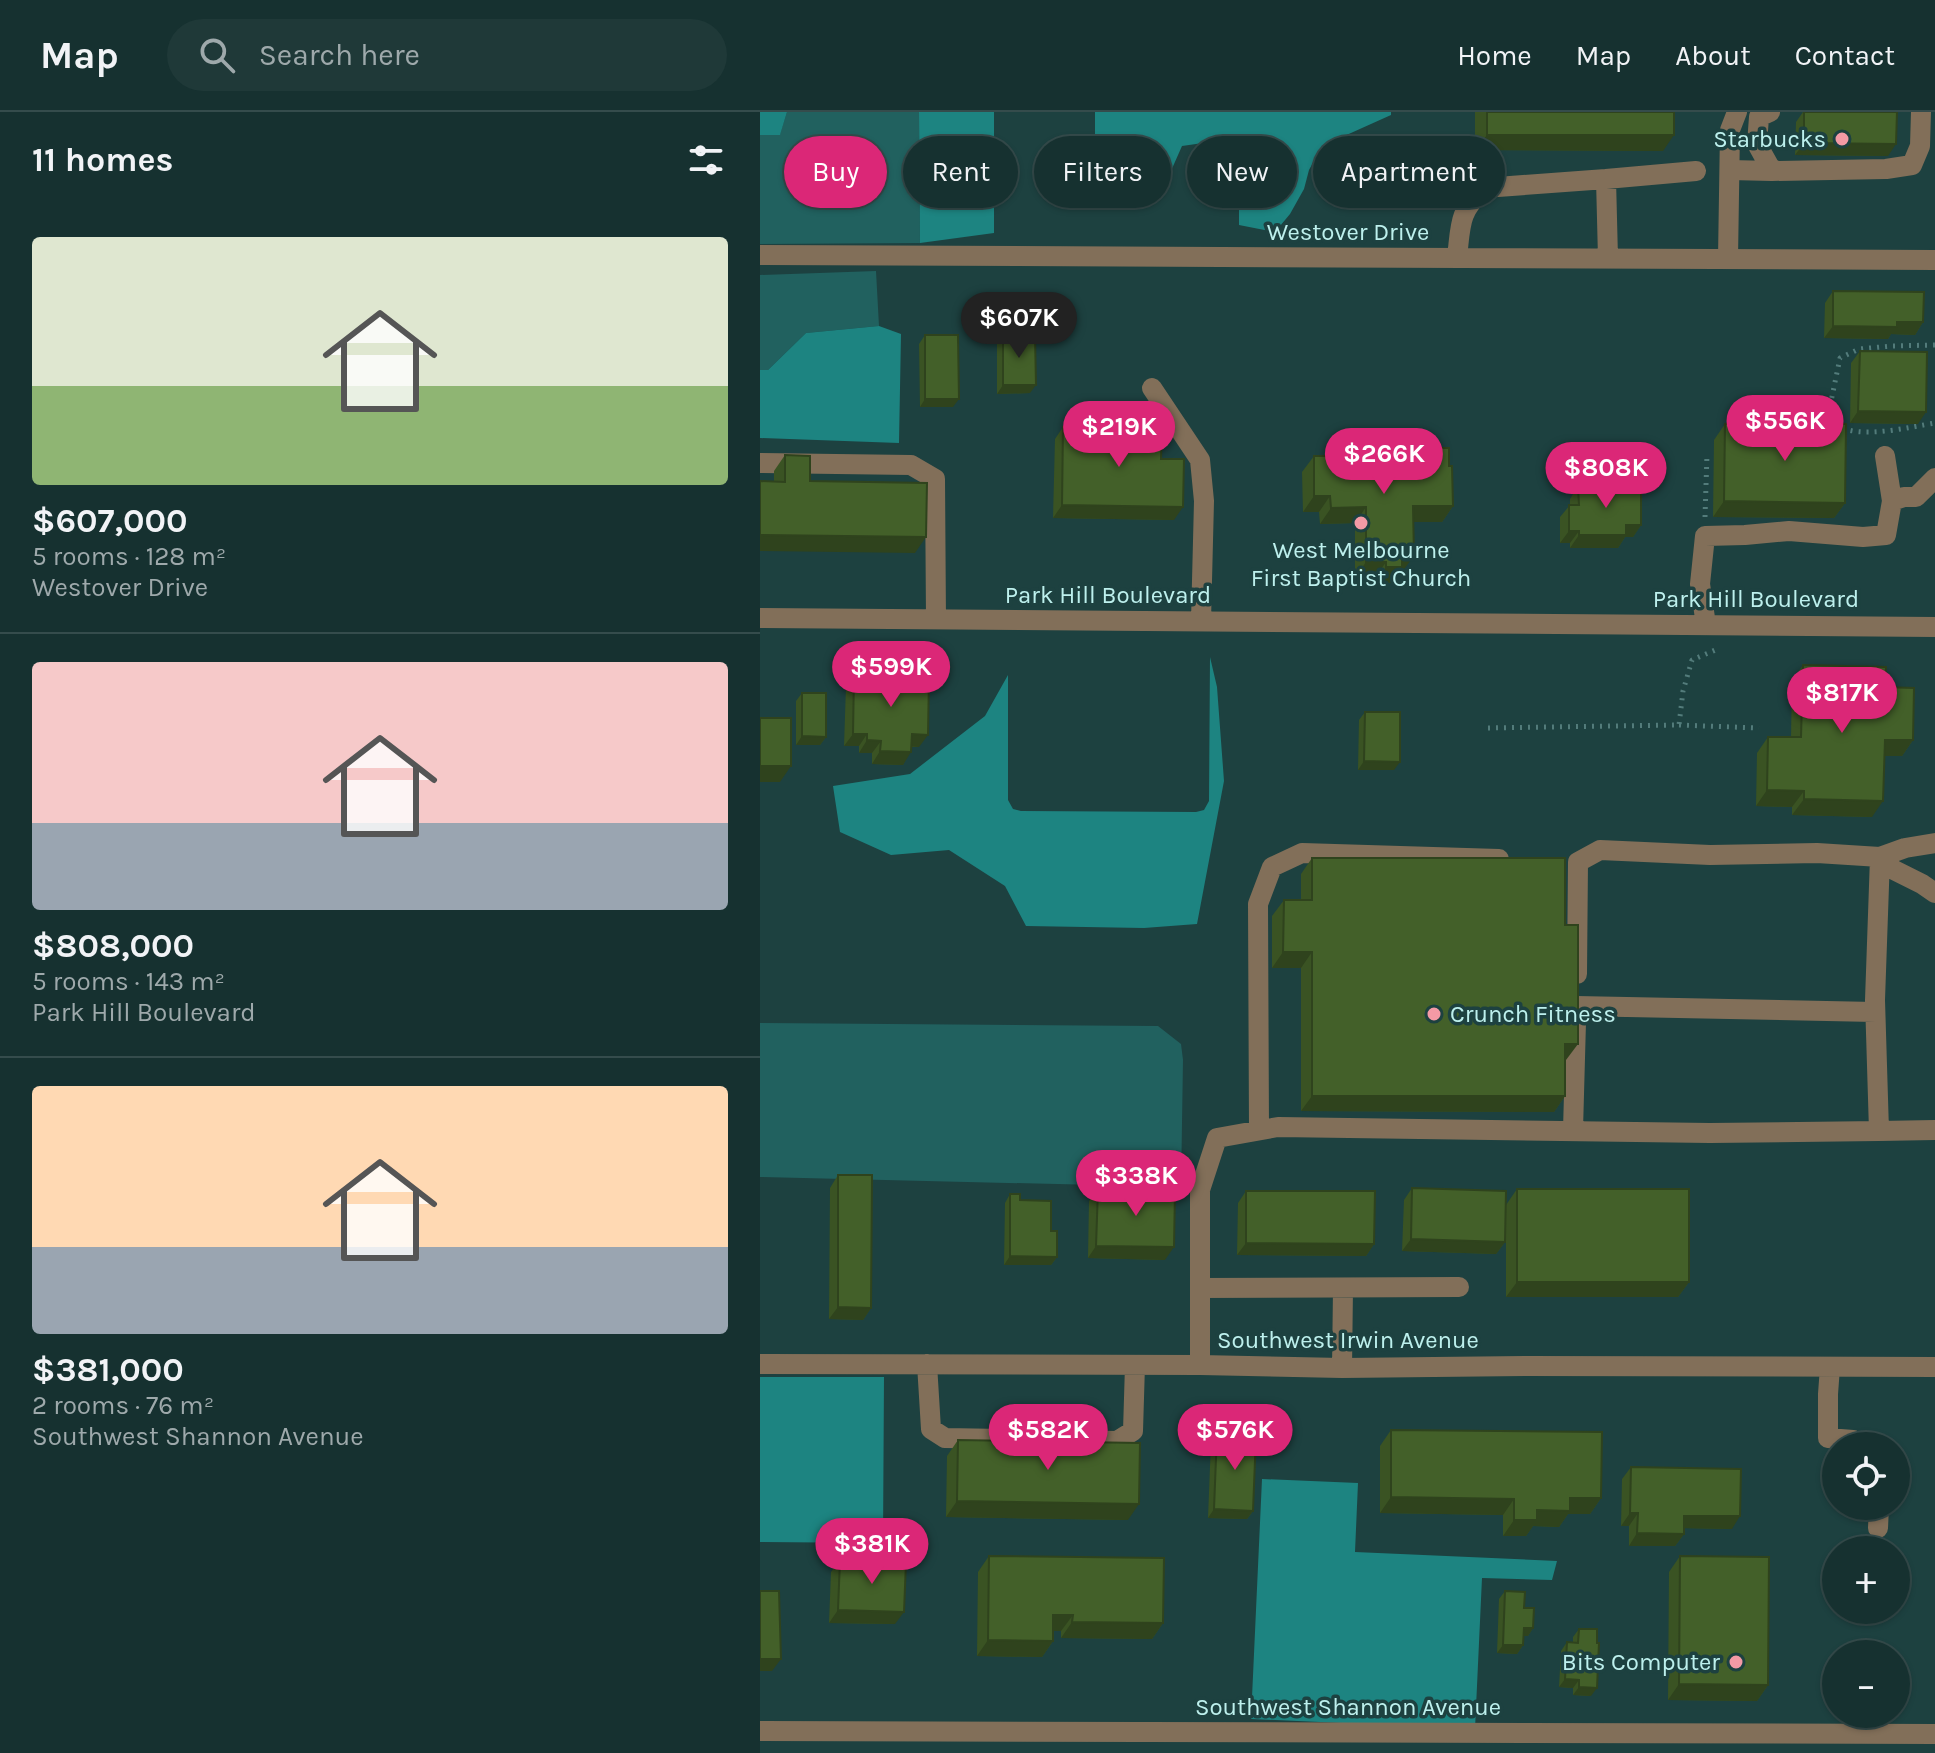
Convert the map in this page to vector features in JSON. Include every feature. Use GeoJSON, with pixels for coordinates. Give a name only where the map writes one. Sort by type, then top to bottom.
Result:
{"type":"FeatureCollection","features":[{"type":"Feature","properties":{"kind":"street"},"geometry":{"type":"LineString","coordinates":[[1728,259],[1730,130],[1737,112]]}},
{"type":"Feature","properties":{"kind":"street"},"geometry":{"type":"LineString","coordinates":[[1770,112],[1759,117],[1757,144],[1772,171]]}},
{"type":"Feature","properties":{"kind":"street"},"geometry":{"type":"LineString","coordinates":[[1730,170],[1886,169],[1912,165],[1920,146],[1921,112]]}},
{"type":"Feature","properties":{"kind":"street"},"geometry":{"type":"LineString","coordinates":[[1457,258],[1462,218],[1469,202],[1484,188],[1696,171]]}},
{"type":"Feature","properties":{"kind":"street"},"geometry":{"type":"LineString","coordinates":[[1606,179],[1608,258]]}},
{"type":"Feature","properties":{"kind":"street","name":"Westover Drive"},"geometry":{"type":"LineString","coordinates":[[760,255],[1935,260]]}},
{"type":"Feature","properties":{"kind":"street"},"geometry":{"type":"LineString","coordinates":[[1152,388],[1200,460],[1204,501],[1201,621]]}},
{"type":"Feature","properties":{"kind":"street"},"geometry":{"type":"LineString","coordinates":[[1706,625],[1700,584],[1705,536],[1789,531],[1863,537],[1886,535],[1892,501],[1885,456]]}},
{"type":"Feature","properties":{"kind":"street"},"geometry":{"type":"LineString","coordinates":[[760,463],[911,465],[935,479],[936,620]]}},
{"type":"Feature","properties":{"kind":"street"},"geometry":{"type":"LineString","coordinates":[[1892,501],[1916,497],[1935,478]]}},
{"type":"Feature","properties":{"kind":"street","name":"Park Hill Boulevard"},"geometry":{"type":"LineString","coordinates":[[760,618],[1935,627]]}},
{"type":"Feature","properties":{"kind":"street"},"geometry":{"type":"LineString","coordinates":[[1573,1130],[1576,1006],[1571,862],[1600,850],[1710,855],[1817,853],[1880,857],[1905,848],[1935,843]]}},
{"type":"Feature","properties":{"kind":"street"},"geometry":{"type":"LineString","coordinates":[[1268,1129],[1258,904],[1272,867],[1302,853],[1517,860]]}},
{"type":"Feature","properties":{"kind":"street"},"geometry":{"type":"LineString","coordinates":[[1880,857],[1894,870],[1935,893]]}},
{"type":"Feature","properties":{"kind":"street"},"geometry":{"type":"LineString","coordinates":[[1879,1131],[1875,1012],[1880,857]]}},
{"type":"Feature","properties":{"kind":"street"},"geometry":{"type":"LineString","coordinates":[[1576,1006],[1875,1012]]}},
{"type":"Feature","properties":{"kind":"street"},"geometry":{"type":"LineString","coordinates":[[1200,1365],[1200,1190],[1217,1138],[1268,1129],[1710,1133],[1935,1130]]}},
{"type":"Feature","properties":{"kind":"street"},"geometry":{"type":"LineString","coordinates":[[1200,1288],[1459,1287]]}},
{"type":"Feature","properties":{"kind":"street"},"geometry":{"type":"LineString","coordinates":[[1342,1368],[1343,1288]]}},
{"type":"Feature","properties":{"kind":"street","name":"Southwest Irwin Avenue"},"geometry":{"type":"LineString","coordinates":[[760,1364],[1342,1368],[1935,1367]]}},
{"type":"Feature","properties":{"kind":"street"},"geometry":{"type":"LineString","coordinates":[[927,1364],[931,1429],[945,1438],[1117,1441],[1133,1431],[1135,1365]]}},
{"type":"Feature","properties":{"kind":"street"},"geometry":{"type":"LineString","coordinates":[[1828,1432],[1830,1367]]}},
{"type":"Feature","properties":{"kind":"street"},"geometry":{"type":"LineString","coordinates":[[1878,1520],[1878,1528]]}},
{"type":"Feature","properties":{"kind":"street","name":"Southwest Shannon Avenue"},"geometry":{"type":"LineString","coordinates":[[760,1731],[1743,1744],[1935,1734]]}},
{"type":"Feature","properties":{"kind":"path"},"geometry":{"type":"LineString","coordinates":[[1935,345],[1859,349],[1840,358],[1828,416],[1836,425],[1851,431],[1882,431],[1935,423]]}},
{"type":"Feature","properties":{"kind":"path"},"geometry":{"type":"LineString","coordinates":[[1705,536],[1707,454]]}},
{"type":"Feature","properties":{"kind":"path"},"geometry":{"type":"LineString","coordinates":[[1679,725],[1683,691],[1692,660],[1723,647]]}},
{"type":"Feature","properties":{"kind":"path"},"geometry":{"type":"LineString","coordinates":[[1488,728],[1679,725],[1759,728]]}},
{"type":"Feature","properties":{"kind":"shaded area"},"geometry":{"type":"Polygon","coordinates":[[[760,112],[787,112],[780,135],[760,135],[760,112]]]}},
{"type":"Feature","properties":{"kind":"shaded area"},"geometry":{"type":"Polygon","coordinates":[[[787,112],[919,112],[919,136],[903,136],[903,208],[920,208],[920,243],[760,244],[760,135],[780,134],[787,112]]]}},
{"type":"Feature","properties":{"kind":"shaded area"},"geometry":{"type":"Polygon","coordinates":[[[919,112],[994,112],[994,136],[919,136],[919,112]]]}},
{"type":"Feature","properties":{"kind":"shaded area"},"geometry":{"type":"Polygon","coordinates":[[[1095,112],[1391,112],[1391,115],[1344,136],[1313,136],[1313,163],[1297,202],[1297,136],[1187,136],[1187,145],[1182,146],[1171,171],[1171,136],[1095,136],[1095,112]]]}},
{"type":"Feature","properties":{"kind":"shaded area"},"geometry":{"type":"Polygon","coordinates":[[[920,208],[994,208],[994,233],[920,243],[920,208]]]}},
{"type":"Feature","properties":{"kind":"shaded area"},"geometry":{"type":"Polygon","coordinates":[[[1239,208],[1293,208],[1275,232],[1239,225],[1239,208]]]}},
{"type":"Feature","properties":{"kind":"shaded area"},"geometry":{"type":"Polygon","coordinates":[[[876,271],[879,326],[806,333],[768,370],[760,370],[760,275],[876,271]]]}},
{"type":"Feature","properties":{"kind":"shaded area"},"geometry":{"type":"Polygon","coordinates":[[[879,326],[901,334],[899,443],[760,438],[760,370],[768,370],[806,333],[879,326]]]}},
{"type":"Feature","properties":{"kind":"shaded area"},"geometry":{"type":"Polygon","coordinates":[[[1210,657],[1217,687],[1224,781],[1197,924],[1144,928],[1026,926],[1005,886],[949,850],[891,855],[840,832],[833,786],[910,774],[985,716],[1008,675],[1008,800],[1013,809],[1204,810],[1209,801],[1210,657]]]}},
{"type":"Feature","properties":{"kind":"shaded area"},"geometry":{"type":"Polygon","coordinates":[[[760,1023],[1158,1026],[1181,1044],[1181,1187],[760,1177],[760,1023]]]}},
{"type":"Feature","properties":{"kind":"shaded area"},"geometry":{"type":"Polygon","coordinates":[[[760,1377],[884,1377],[883,1543],[760,1542],[760,1377]]]}},
{"type":"Feature","properties":{"kind":"shaded area"},"geometry":{"type":"Polygon","coordinates":[[[1262,1479],[1358,1483],[1355,1552],[1557,1561],[1552,1580],[1482,1578],[1475,1729],[1251,1719],[1262,1479]]]}},
{"type":"Feature","properties":{"kind":"building"},"geometry":{"type":"Polygon","coordinates":[[[1487,112],[1674,112],[1674,135],[1487,135],[1487,112]]]}},
{"type":"Feature","properties":{"kind":"building"},"geometry":{"type":"Polygon","coordinates":[[[1804,112],[1897,112],[1896,144],[1804,143],[1804,112]]]}},
{"type":"Feature","properties":{"kind":"building"},"geometry":{"type":"Polygon","coordinates":[[[1833,291],[1924,292],[1923,322],[1897,322],[1897,327],[1833,326],[1833,291]]]}},
{"type":"Feature","properties":{"kind":"building"},"geometry":{"type":"Polygon","coordinates":[[[988,296],[1022,297],[1021,332],[987,331],[988,296]]]}},
{"type":"Feature","properties":{"kind":"building"},"geometry":{"type":"Polygon","coordinates":[[[925,335],[958,335],[959,399],[925,399],[925,335]]]}},
{"type":"Feature","properties":{"kind":"building"},"geometry":{"type":"Polygon","coordinates":[[[1003,335],[1035,335],[1036,385],[1003,385],[1003,335]]]}},
{"type":"Feature","properties":{"kind":"building"},"geometry":{"type":"Polygon","coordinates":[[[1860,351],[1927,352],[1926,412],[1858,411],[1860,351]]]}},
{"type":"Feature","properties":{"kind":"building"},"geometry":{"type":"Polygon","coordinates":[[[1725,424],[1846,424],[1845,503],[1724,501],[1725,424]]]}},
{"type":"Feature","properties":{"kind":"building"},"geometry":{"type":"Polygon","coordinates":[[[1063,427],[1162,428],[1161,459],[1184,459],[1183,507],[1062,505],[1063,427]]]}},
{"type":"Feature","properties":{"kind":"building","name":"West Melbourne First Baptist Church"},"geometry":{"type":"Polygon","coordinates":[[[1435,448],[1449,448],[1453,506],[1413,506],[1414,556],[1402,556],[1402,567],[1386,567],[1386,562],[1366,562],[1366,507],[1331,508],[1330,496],[1314,496],[1314,456],[1328,456],[1328,451],[1388,450],[1388,468],[1436,468],[1435,448]]]}},
{"type":"Feature","properties":{"kind":"building"},"geometry":{"type":"Polygon","coordinates":[[[785,455],[810,456],[810,481],[927,483],[926,537],[760,535],[760,481],[785,482],[785,455]]]}},
{"type":"Feature","properties":{"kind":"building"},"geometry":{"type":"Polygon","coordinates":[[[1578,486],[1641,486],[1641,525],[1626,525],[1626,535],[1579,535],[1579,531],[1569,531],[1569,505],[1579,505],[1578,486]]]}},
{"type":"Feature","properties":{"kind":"building"},"geometry":{"type":"Polygon","coordinates":[[[1803,665],[1886,667],[1885,687],[1914,688],[1913,740],[1885,740],[1883,801],[1804,799],[1804,791],[1767,790],[1768,737],[1801,737],[1803,665]]]}},
{"type":"Feature","properties":{"kind":"building"},"geometry":{"type":"Polygon","coordinates":[[[854,674],[929,676],[928,735],[912,734],[911,752],[880,751],[881,741],[867,740],[867,734],[853,734],[854,674]]]}},
{"type":"Feature","properties":{"kind":"building"},"geometry":{"type":"Polygon","coordinates":[[[802,693],[826,693],[826,737],[802,736],[802,693]]]}},
{"type":"Feature","properties":{"kind":"building"},"geometry":{"type":"Polygon","coordinates":[[[1365,712],[1400,712],[1400,762],[1364,761],[1365,712]]]}},
{"type":"Feature","properties":{"kind":"building"},"geometry":{"type":"Polygon","coordinates":[[[760,718],[791,718],[791,766],[760,766],[760,718]]]}},
{"type":"Feature","properties":{"kind":"building","name":"Crunch Fitness"},"geometry":{"type":"Polygon","coordinates":[[[1312,858],[1565,858],[1565,925],[1578,925],[1578,1044],[1565,1044],[1565,1096],[1312,1096],[1312,952],[1283,952],[1284,900],[1312,900],[1312,858]]]}},
{"type":"Feature","properties":{"kind":"building"},"geometry":{"type":"Polygon","coordinates":[[[838,1175],[872,1175],[871,1308],[838,1307],[838,1175]]]}},
{"type":"Feature","properties":{"kind":"building"},"geometry":{"type":"Polygon","coordinates":[[[1412,1188],[1506,1191],[1505,1242],[1411,1239],[1412,1188]]]}},
{"type":"Feature","properties":{"kind":"building"},"geometry":{"type":"Polygon","coordinates":[[[1098,1189],[1175,1191],[1174,1247],[1096,1246],[1098,1189]]]}},
{"type":"Feature","properties":{"kind":"building"},"geometry":{"type":"Polygon","coordinates":[[[1517,1189],[1689,1189],[1689,1282],[1517,1282],[1517,1189]]]}},
{"type":"Feature","properties":{"kind":"building"},"geometry":{"type":"Polygon","coordinates":[[[1246,1191],[1375,1191],[1374,1244],[1246,1243],[1246,1191]]]}},
{"type":"Feature","properties":{"kind":"building"},"geometry":{"type":"Polygon","coordinates":[[[1010,1194],[1020,1194],[1020,1200],[1051,1201],[1051,1231],[1057,1231],[1057,1257],[1010,1256],[1010,1194]]]}},
{"type":"Feature","properties":{"kind":"building"},"geometry":{"type":"Polygon","coordinates":[[[1391,1430],[1602,1432],[1601,1498],[1570,1498],[1570,1511],[1537,1510],[1537,1520],[1514,1520],[1514,1499],[1391,1497],[1391,1430]]]}},
{"type":"Feature","properties":{"kind":"building"},"geometry":{"type":"Polygon","coordinates":[[[1217,1433],[1256,1435],[1253,1511],[1214,1509],[1217,1433]]]}},
{"type":"Feature","properties":{"kind":"building"},"geometry":{"type":"Polygon","coordinates":[[[958,1440],[1140,1443],[1139,1504],[957,1501],[958,1440]]]}},
{"type":"Feature","properties":{"kind":"building"},"geometry":{"type":"Polygon","coordinates":[[[1631,1467],[1741,1469],[1740,1516],[1684,1516],[1684,1534],[1637,1533],[1638,1513],[1630,1513],[1631,1467]]]}},
{"type":"Feature","properties":{"kind":"building"},"geometry":{"type":"Polygon","coordinates":[[[989,1556],[1164,1558],[1163,1623],[1072,1622],[1073,1615],[1053,1615],[1053,1641],[988,1640],[989,1556]]]}},
{"type":"Feature","properties":{"kind":"building"},"geometry":{"type":"Polygon","coordinates":[[[1680,1556],[1769,1557],[1768,1685],[1679,1684],[1680,1556]]]}},
{"type":"Feature","properties":{"kind":"building"},"geometry":{"type":"Polygon","coordinates":[[[840,1560],[906,1562],[904,1612],[838,1610],[840,1560]]]}},
{"type":"Feature","properties":{"kind":"building"},"geometry":{"type":"Polygon","coordinates":[[[760,1591],[779,1591],[781,1659],[760,1659],[760,1591]]]}},
{"type":"Feature","properties":{"kind":"building"},"geometry":{"type":"Polygon","coordinates":[[[1505,1591],[1525,1592],[1524,1608],[1534,1608],[1533,1628],[1524,1628],[1523,1645],[1503,1645],[1505,1591]]]}},
{"type":"Feature","properties":{"kind":"building"},"geometry":{"type":"Polygon","coordinates":[[[1579,1629],[1597,1629],[1597,1688],[1579,1687],[1579,1680],[1565,1679],[1567,1642],[1578,1643],[1579,1629]]]}},
{"type":"Feature","properties":{"kind":"place","name":"Starbucks"},"geometry":{"type":"Point","coordinates":[1842,139]}},
{"type":"Feature","properties":{"kind":"place","name":"West Melbourne First Baptist Church"},"geometry":{"type":"Point","coordinates":[1361,523]}},
{"type":"Feature","properties":{"kind":"place","name":"Crunch Fitness"},"geometry":{"type":"Point","coordinates":[1434,1014]}},
{"type":"Feature","properties":{"kind":"place","name":"Bits Computer"},"geometry":{"type":"Point","coordinates":[1736,1662]}}]}
